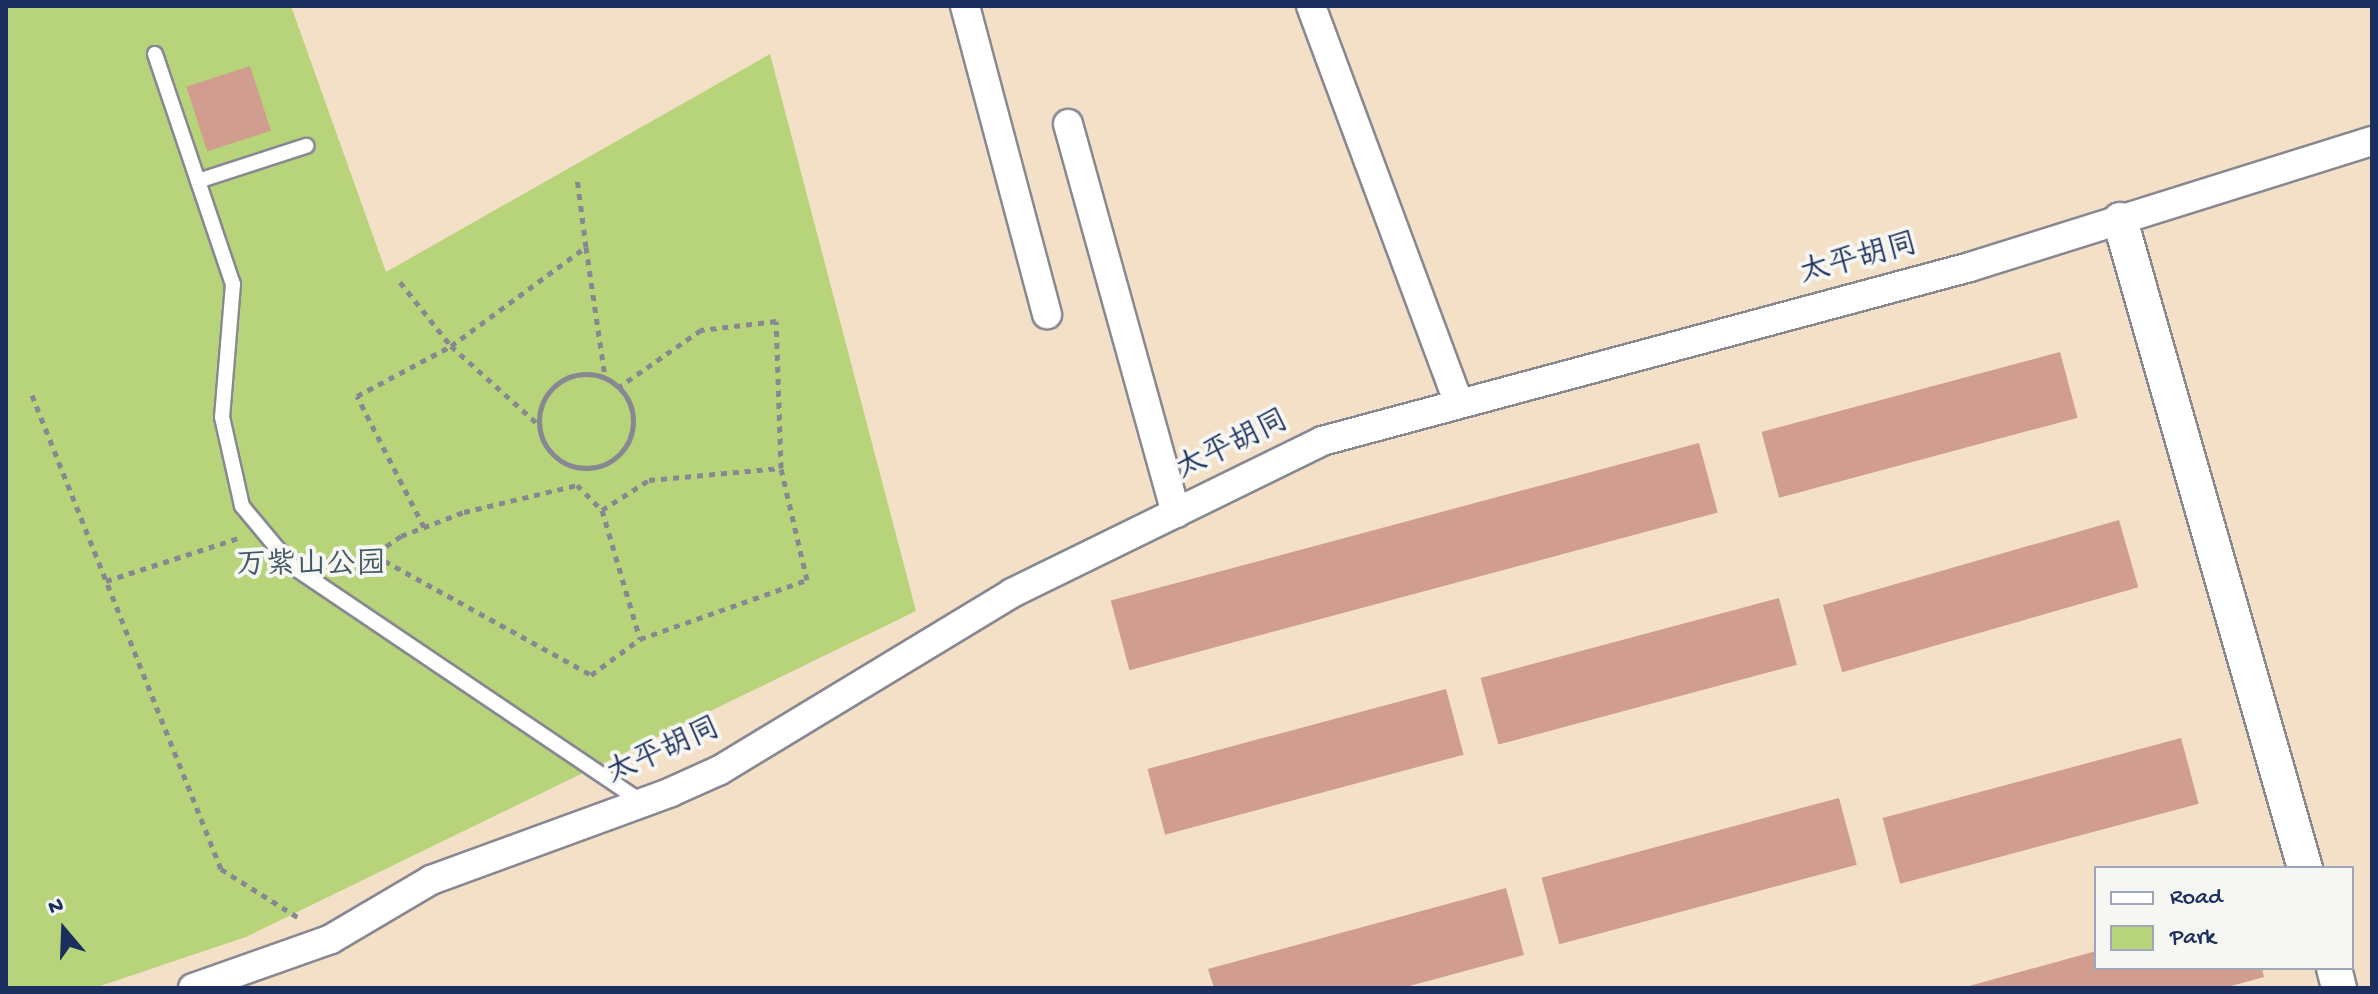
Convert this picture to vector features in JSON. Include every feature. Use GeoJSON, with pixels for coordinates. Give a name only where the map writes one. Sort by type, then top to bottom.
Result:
{"type":"FeatureCollection","features":[{"type":"Feature","properties":{"kind":"street"},"geometry":{"type":"LineString","coordinates":[[965,6],[1047,314]]}},
{"type":"Feature","properties":{"kind":"street"},"geometry":{"type":"LineString","coordinates":[[1311,6],[1458,402]]}},
{"type":"Feature","properties":{"kind":"street"},"geometry":{"type":"LineString","coordinates":[[1068,124],[1176,513]]}},
{"type":"Feature","properties":{"kind":"street","name":"太平胡同"},"geometry":{"type":"LineString","coordinates":[[193,988],[331,939],[431,880],[720,770],[1012,593],[1322,441],[1970,267],[2372,141]]}},
{"type":"Feature","properties":{"kind":"street"},"geometry":{"type":"LineString","coordinates":[[2120,220],[2304,866]]}},
{"type":"Feature","properties":{"kind":"lane"},"geometry":{"type":"LineString","coordinates":[[155,54],[233,284],[222,417],[242,506],[292,566],[642,802]]}},
{"type":"Feature","properties":{"kind":"lane"},"geometry":{"type":"LineString","coordinates":[[198,181],[306,146]]}},
{"type":"Feature","properties":{"kind":"path"},"geometry":{"type":"LineString","coordinates":[[577,178],[605,378]]}},
{"type":"Feature","properties":{"kind":"path"},"geometry":{"type":"LineString","coordinates":[[424,527],[357,396],[451,346],[586,247]]}},
{"type":"Feature","properties":{"kind":"path"},"geometry":{"type":"LineString","coordinates":[[400,282],[451,346],[539,425]]}},
{"type":"Feature","properties":{"kind":"path"},"geometry":{"type":"LineString","coordinates":[[374,555],[591,675],[640,639],[807,580],[781,468],[776,321],[701,330],[619,387]]}},
{"type":"Feature","properties":{"kind":"path"},"geometry":{"type":"LineString","coordinates":[[589,374],[605,378],[619,387],[628,400],[632,431],[627,445],[605,464],[575,467],[562,462],[542,440],[539,425],[540,409],[558,383],[589,374]]}},
{"type":"Feature","properties":{"kind":"path"},"geometry":{"type":"LineString","coordinates":[[32,395],[221,869],[331,939]]}},
{"type":"Feature","properties":{"kind":"path"},"geometry":{"type":"LineString","coordinates":[[602,510],[649,480],[781,468]]}},
{"type":"Feature","properties":{"kind":"path"},"geometry":{"type":"LineString","coordinates":[[326,589],[401,536],[464,512],[577,485],[602,510],[640,639]]}},
{"type":"Feature","properties":{"kind":"path"},"geometry":{"type":"LineString","coordinates":[[106,581],[262,530]]}},
{"type":"Feature","properties":{"kind":"green space","name":"万紫山公园"},"geometry":{"type":"Polygon","coordinates":[[[6,6],[291,6],[386,272],[770,54],[916,611],[246,937],[94,988],[6,988],[6,6]]]}},
{"type":"Feature","properties":{"kind":"building"},"geometry":{"type":"Polygon","coordinates":[[[250,66],[271,131],[207,151],[186,87],[250,66]]]}},
{"type":"Feature","properties":{"kind":"building"},"geometry":{"type":"Polygon","coordinates":[[[2060,352],[2078,418],[1779,498],[1762,432],[2060,352]]]}},
{"type":"Feature","properties":{"kind":"building"},"geometry":{"type":"Polygon","coordinates":[[[1699,443],[1718,513],[1129,670],[1111,601],[1699,443]]]}},
{"type":"Feature","properties":{"kind":"building"},"geometry":{"type":"Polygon","coordinates":[[[2119,520],[2138,587],[1842,672],[1823,605],[2119,520]]]}},
{"type":"Feature","properties":{"kind":"building"},"geometry":{"type":"Polygon","coordinates":[[[1779,598],[1797,665],[1498,745],[1481,678],[1779,598]]]}},
{"type":"Feature","properties":{"kind":"building"},"geometry":{"type":"Polygon","coordinates":[[[1446,689],[1464,755],[1165,835],[1148,769],[1446,689]]]}},
{"type":"Feature","properties":{"kind":"building"},"geometry":{"type":"Polygon","coordinates":[[[2181,738],[2199,804],[1900,884],[1883,818],[2181,738]]]}},
{"type":"Feature","properties":{"kind":"building"},"geometry":{"type":"Polygon","coordinates":[[[1839,798],[1857,865],[1559,944],[1541,878],[1839,798]]]}},
{"type":"Feature","properties":{"kind":"building"},"geometry":{"type":"Polygon","coordinates":[[[1506,888],[1524,955],[1402,988],[1214,988],[1208,969],[1506,888]]]}},
{"type":"Feature","properties":{"kind":"building"},"geometry":{"type":"Polygon","coordinates":[[[2094,952],[2094,970],[2262,970],[2264,977],[2224,988],[1962,988],[2094,952]]]}}]}
